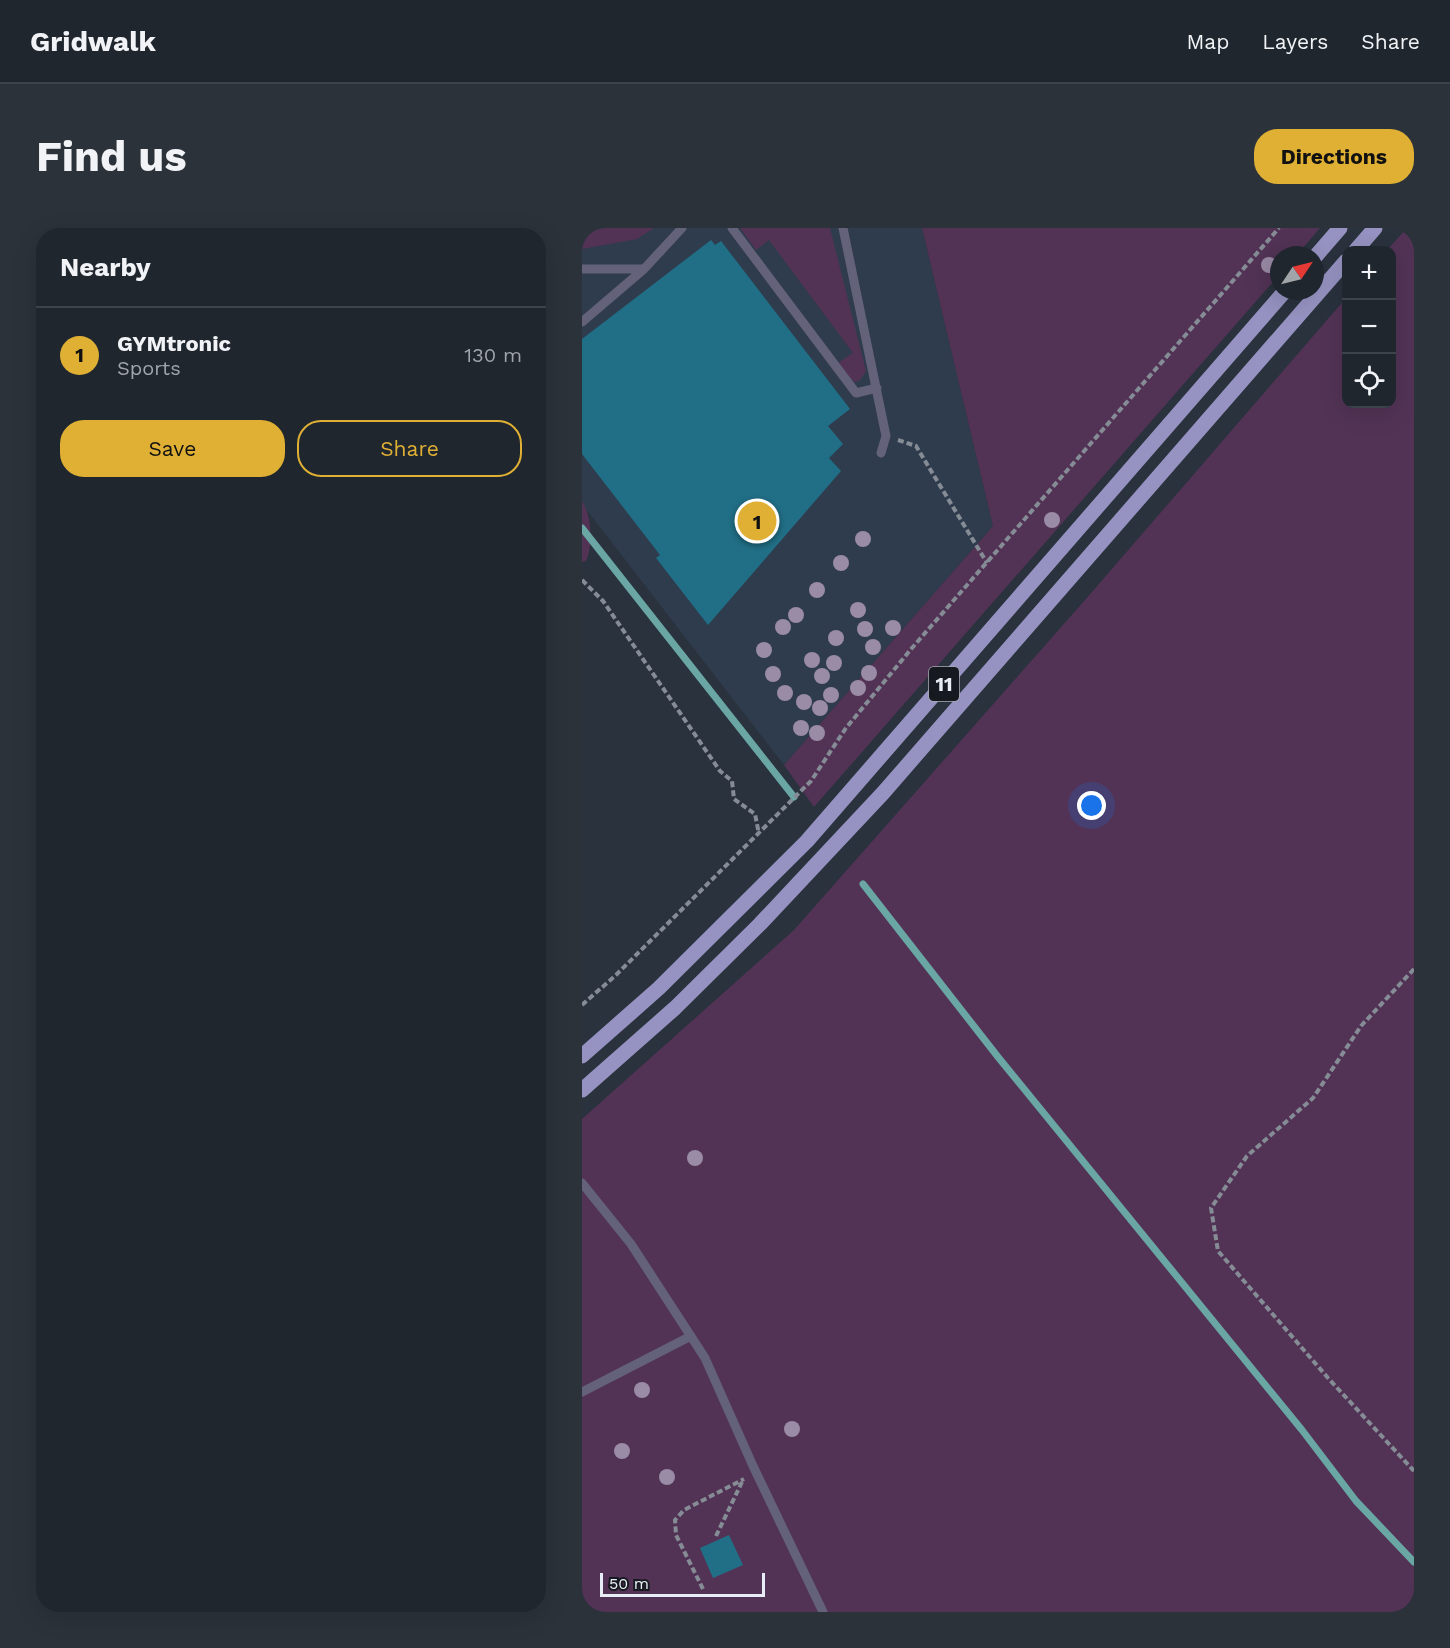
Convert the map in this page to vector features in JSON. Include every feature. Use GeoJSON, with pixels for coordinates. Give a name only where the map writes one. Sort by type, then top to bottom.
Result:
{"type":"FeatureCollection","features":[{"type":"Feature","properties":{"kind":"main road"},"geometry":{"type":"LineString","coordinates":[[1324,247],[1340,228]]}},
{"type":"Feature","properties":{"kind":"main road"},"geometry":{"type":"LineString","coordinates":[[1359,246],[1375,228]]}},
{"type":"Feature","properties":{"kind":"main road","name":"11"},"geometry":{"type":"LineString","coordinates":[[582,1090],[675,1008],[760,924],[883,793],[1342,267]]}},
{"type":"Feature","properties":{"kind":"main road","name":"11"},"geometry":{"type":"LineString","coordinates":[[582,1056],[659,988],[807,841],[1278,300]]}},
{"type":"Feature","properties":{"kind":"lane"},"geometry":{"type":"LineString","coordinates":[[582,322],[644,269],[682,228]]}},
{"type":"Feature","properties":{"kind":"lane"},"geometry":{"type":"LineString","coordinates":[[732,228],[856,393],[877,388]]}},
{"type":"Feature","properties":{"kind":"lane"},"geometry":{"type":"LineString","coordinates":[[843,228],[886,436],[880,453]]}},
{"type":"Feature","properties":{"kind":"lane"},"geometry":{"type":"LineString","coordinates":[[582,269],[644,269]]}},
{"type":"Feature","properties":{"kind":"lane"},"geometry":{"type":"LineString","coordinates":[[582,1184],[631,1244],[705,1358],[753,1466],[823,1612]]}},
{"type":"Feature","properties":{"kind":"lane"},"geometry":{"type":"LineString","coordinates":[[582,1392],[691,1336]]}},
{"type":"Feature","properties":{"kind":"path"},"geometry":{"type":"LineString","coordinates":[[582,1005],[616,975],[779,816],[811,781],[846,728],[1279,228]]}},
{"type":"Feature","properties":{"kind":"path"},"geometry":{"type":"LineString","coordinates":[[886,436],[916,446],[987,563]]}},
{"type":"Feature","properties":{"kind":"path"},"geometry":{"type":"LineString","coordinates":[[582,580],[603,601],[720,771],[732,781],[734,799],[755,814],[759,834]]}},
{"type":"Feature","properties":{"kind":"path"},"geometry":{"type":"LineString","coordinates":[[1414,969],[1361,1026],[1312,1098],[1247,1156],[1211,1209],[1218,1251],[1328,1378],[1414,1471]]}},
{"type":"Feature","properties":{"kind":"path"},"geometry":{"type":"LineString","coordinates":[[716,1536],[742,1482],[753,1466]]}},
{"type":"Feature","properties":{"kind":"path"},"geometry":{"type":"LineString","coordinates":[[703,1589],[676,1535],[675,1520],[684,1510],[742,1482]]}},
{"type":"Feature","properties":{"kind":"shaded area"},"geometry":{"type":"Polygon","coordinates":[[[582,228],[922,228],[993,526],[784,765],[582,504],[582,228]]]}},
{"type":"Feature","properties":{"kind":"shaded area"},"geometry":{"type":"Polygon","coordinates":[[[582,228],[654,228],[637,239],[582,249],[582,228]]]}},
{"type":"Feature","properties":{"kind":"shaded area"},"geometry":{"type":"Polygon","coordinates":[[[740,228],[830,228],[866,371],[860,380],[854,382],[838,363],[853,353],[769,240],[756,250],[740,228]]]}},
{"type":"Feature","properties":{"kind":"shaded area"},"geometry":{"type":"Polygon","coordinates":[[[922,228],[1320,228],[1305,246],[1270,246],[1270,285],[814,807],[784,765],[993,526],[922,228]]]}},
{"type":"Feature","properties":{"kind":"shaded area"},"geometry":{"type":"Polygon","coordinates":[[[1407,228],[1414,228],[1414,1612],[582,1612],[582,1119],[794,930],[1092,592],[1342,303],[1342,408],[1396,408],[1396,246],[1391,246],[1407,228]]]}},
{"type":"Feature","properties":{"kind":"shaded area"},"geometry":{"type":"Polygon","coordinates":[[[582,501],[590,522],[590,539],[586,561],[582,562],[582,501]]]}},
{"type":"Feature","properties":{"kind":"building"},"geometry":{"type":"Polygon","coordinates":[[[711,240],[715,245],[721,241],[850,409],[828,426],[843,444],[829,458],[841,471],[708,625],[656,558],[660,555],[582,454],[582,339],[711,240]]]}},
{"type":"Feature","properties":{"kind":"building"},"geometry":{"type":"Polygon","coordinates":[[[729,1535],[743,1565],[713,1578],[700,1548],[729,1535]]]}},
{"type":"Feature","properties":{"kind":"waterway"},"geometry":{"type":"LineString","coordinates":[[582,528],[794,797]]}},
{"type":"Feature","properties":{"kind":"waterway"},"geometry":{"type":"LineString","coordinates":[[863,884],[998,1057],[1302,1430],[1356,1501],[1414,1562]]}},
{"type":"Feature","properties":{"kind":"place","name":"GYMtronic"},"geometry":{"type":"Point","coordinates":[757,521]}}]}
